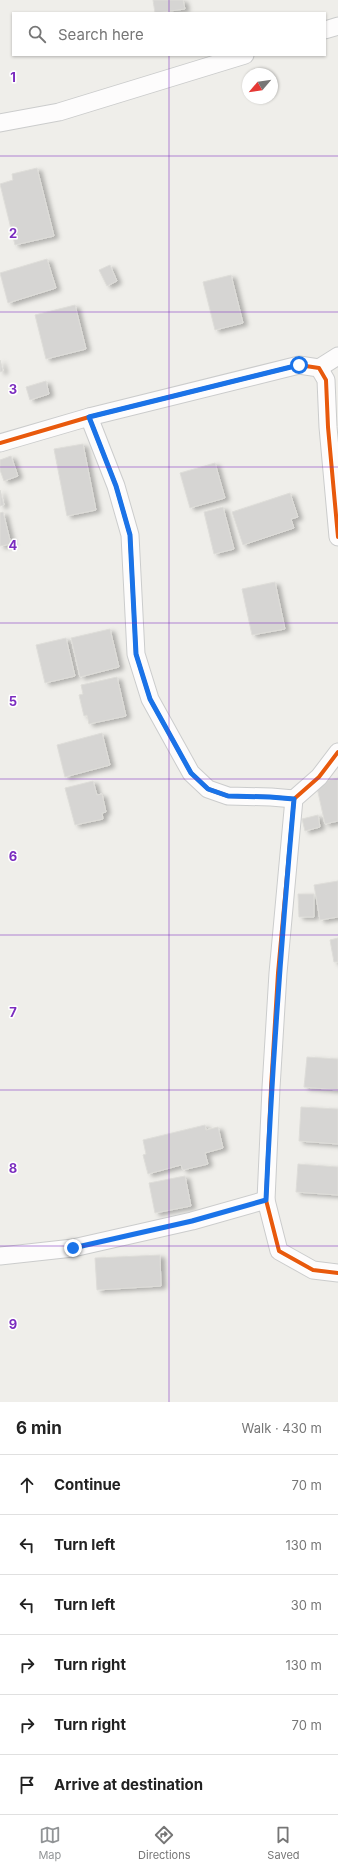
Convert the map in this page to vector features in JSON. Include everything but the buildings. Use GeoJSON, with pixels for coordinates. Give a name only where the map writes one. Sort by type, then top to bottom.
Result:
{"type":"FeatureCollection","features":[{"type":"Feature","properties":{"kind":"street"},"geometry":{"type":"LineString","coordinates":[[326,30],[338,26]]}},
{"type":"Feature","properties":{"kind":"street"},"geometry":{"type":"LineString","coordinates":[[0,123],[59,112],[241,56]]}},
{"type":"Feature","properties":{"kind":"street"},"geometry":{"type":"LineString","coordinates":[[0,443],[89,417],[299,365],[319,368],[338,356]]}},
{"type":"Feature","properties":{"kind":"street"},"geometry":{"type":"LineString","coordinates":[[319,368],[326,380],[328,427],[338,538]]}},
{"type":"Feature","properties":{"kind":"street"},"geometry":{"type":"LineString","coordinates":[[89,417],[116,486],[130,535],[136,654],[150,699],[191,773],[208,789],[228,796],[294,799]]}},
{"type":"Feature","properties":{"kind":"street"},"geometry":{"type":"LineString","coordinates":[[338,752],[319,777],[294,799],[278,973],[266,1200],[279,1251],[313,1270],[338,1273]]}},
{"type":"Feature","properties":{"kind":"street"},"geometry":{"type":"LineString","coordinates":[[0,1256],[73,1248],[192,1221],[266,1200]]}},
{"type":"Feature","properties":{"kind":"cycle path"},"geometry":{"type":"LineString","coordinates":[[0,443],[89,417],[299,365],[319,368],[326,380],[328,427],[338,537]]}},
{"type":"Feature","properties":{"kind":"cycle path"},"geometry":{"type":"LineString","coordinates":[[89,417],[116,486],[130,535],[136,654],[150,699],[191,773],[208,789],[228,796],[294,799]]}},
{"type":"Feature","properties":{"kind":"cycle path"},"geometry":{"type":"LineString","coordinates":[[338,752],[319,777],[294,799],[278,973],[266,1200],[279,1251],[313,1270],[338,1273]]}},
{"type":"Feature","properties":{"kind":"route"},"geometry":{"type":"LineString","coordinates":[[73,1248],[192,1221],[266,1200],[278,973],[294,799],[228,796],[208,789],[191,773],[150,699],[136,654],[130,535],[116,486],[89,417],[299,365]]}}]}
